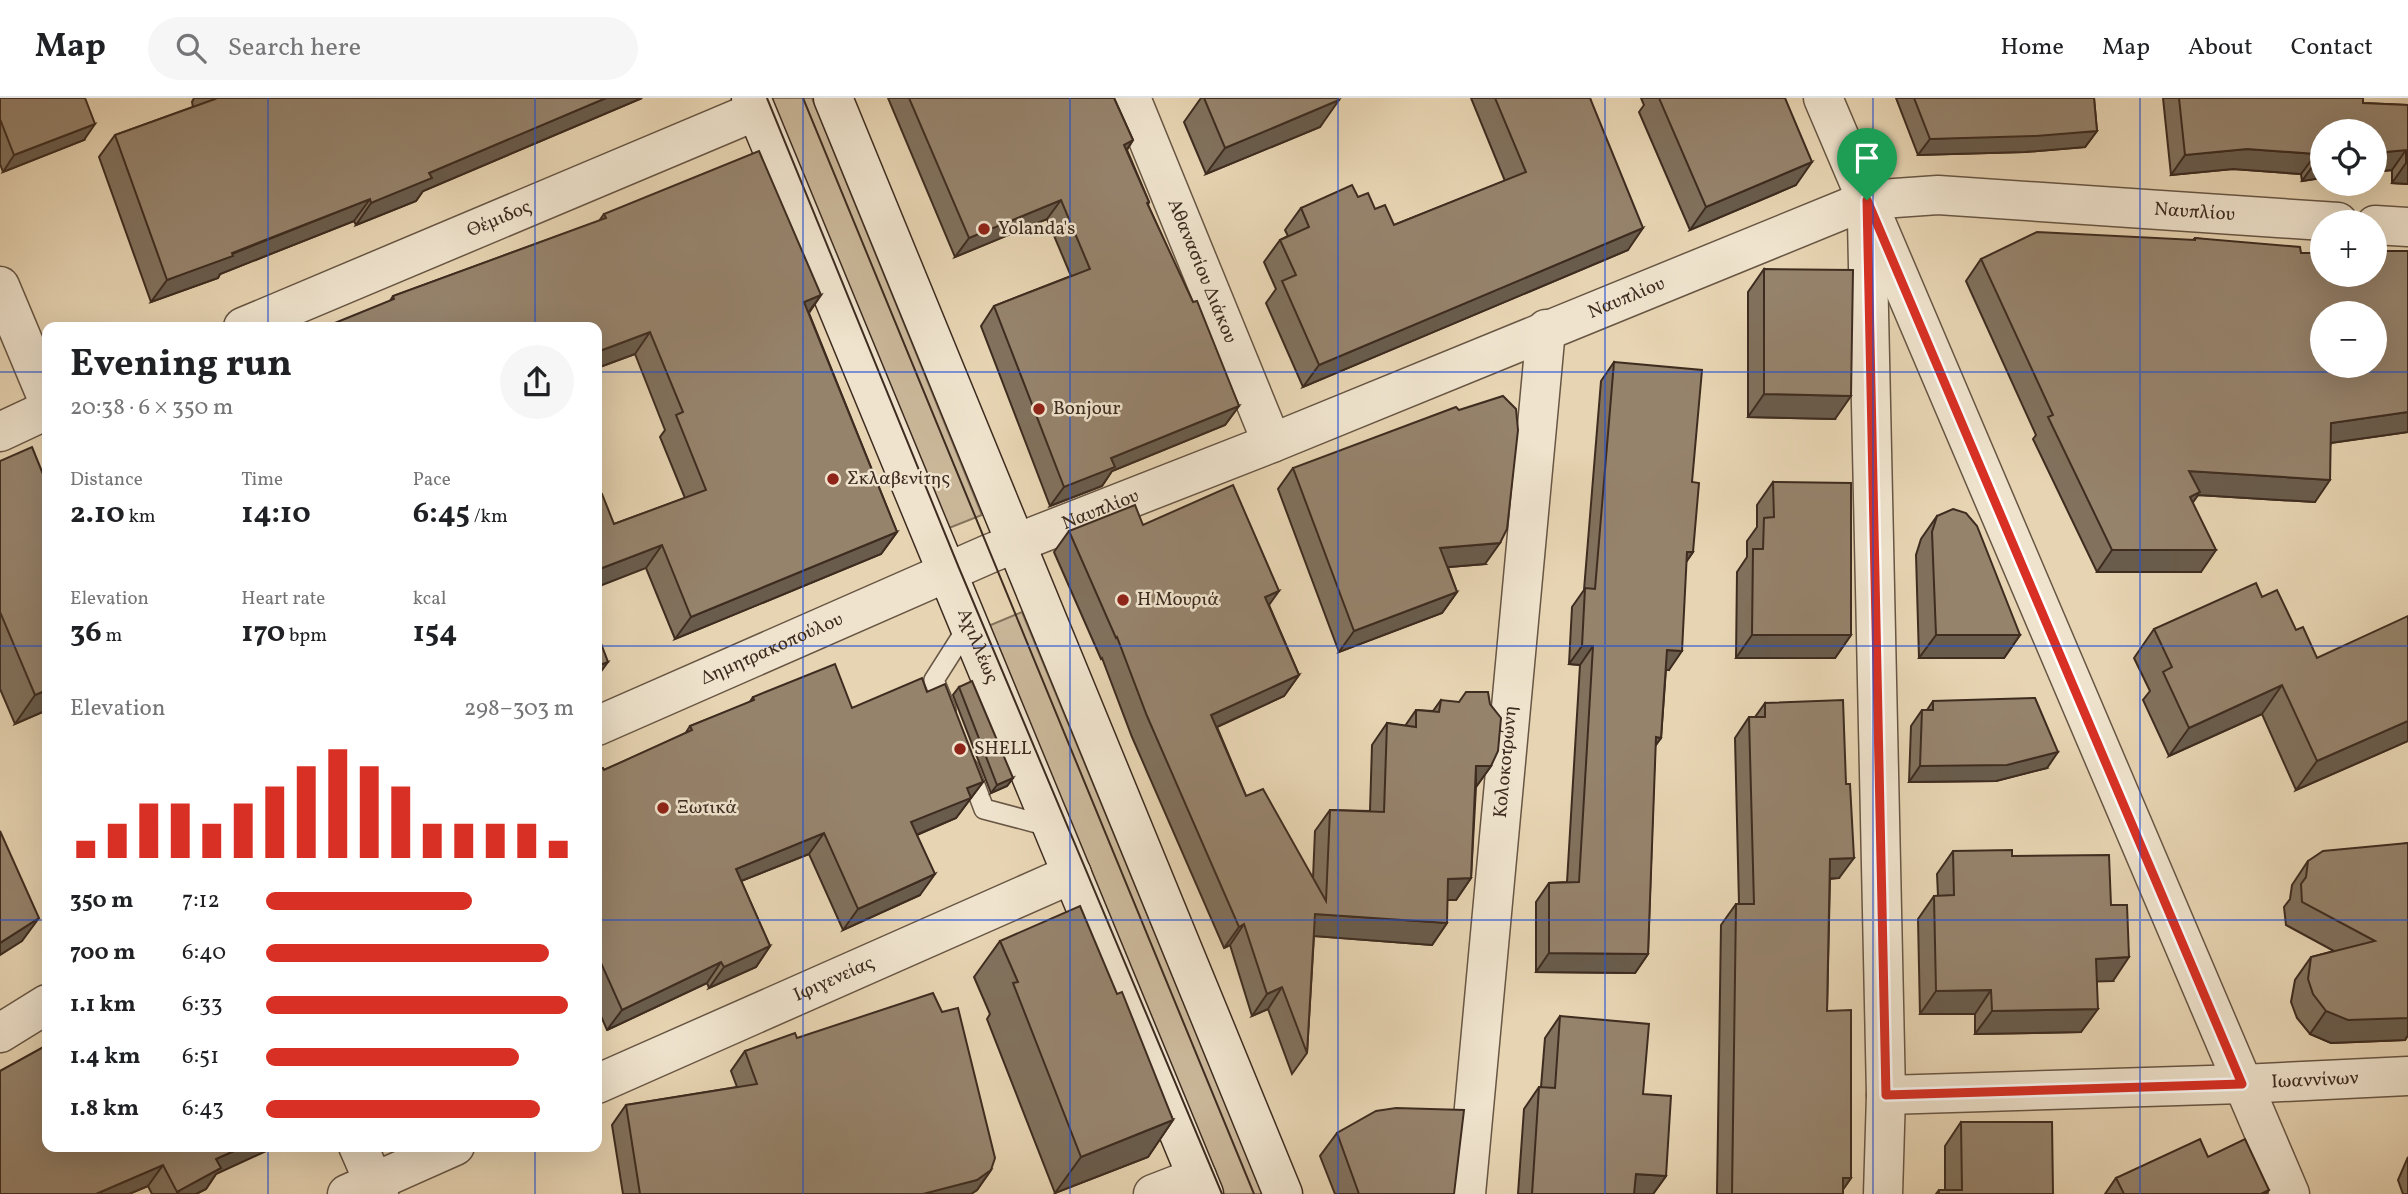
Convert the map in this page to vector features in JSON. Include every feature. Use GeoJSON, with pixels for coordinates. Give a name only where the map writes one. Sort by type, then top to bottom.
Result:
{"type":"FeatureCollection","features":[{"type":"Feature","properties":{"kind":"street"},"geometry":{"type":"LineString","coordinates":[[833,98],[1283,1194]]}},
{"type":"Feature","properties":{"kind":"street","name":"Αθανασίου Διάκου"},"geometry":{"type":"LineString","coordinates":[[1131,98],[1272,443]]}},
{"type":"Feature","properties":{"kind":"street"},"geometry":{"type":"LineString","coordinates":[[1824,98],[2290,1194]]}},
{"type":"Feature","properties":{"kind":"street","name":"Θέμιδος"},"geometry":{"type":"LineString","coordinates":[[254,322],[753,104]]}},
{"type":"Feature","properties":{"kind":"street","name":"Αχιλλέως"},"geometry":{"type":"LineString","coordinates":[[753,104],[1200,1186]]}},
{"type":"Feature","properties":{"kind":"street","name":"Ναυπλίου"},"geometry":{"type":"LineString","coordinates":[[947,573],[1867,200],[1938,195],[2310,220]]}},
{"type":"Feature","properties":{"kind":"street"},"geometry":{"type":"LineString","coordinates":[[1867,200],[1886,1095],[1883,1194]]}},
{"type":"Feature","properties":{"kind":"street"},"geometry":{"type":"LineString","coordinates":[[2387,226],[2408,227]]}},
{"type":"Feature","properties":{"kind":"street"},"geometry":{"type":"LineString","coordinates":[[0,286],[42,386]]}},
{"type":"Feature","properties":{"kind":"street","name":"Κολοκοτρώνη"},"geometry":{"type":"LineString","coordinates":[[1466,1194],[1546,329]]}},
{"type":"Feature","properties":{"kind":"street"},"geometry":{"type":"LineString","coordinates":[[0,432],[42,412]]}},
{"type":"Feature","properties":{"kind":"street","name":"Δημητρακοπούλου"},"geometry":{"type":"LineString","coordinates":[[602,724],[947,573]]}},
{"type":"Feature","properties":{"kind":"street","name":"Ιφιγενείας"},"geometry":{"type":"LineString","coordinates":[[602,1082],[1072,874]]}},
{"type":"Feature","properties":{"kind":"street"},"geometry":{"type":"LineString","coordinates":[[0,1033],[42,1007]]}},
{"type":"Feature","properties":{"kind":"street","name":"Ιωαννίνων"},"geometry":{"type":"LineString","coordinates":[[1886,1095],[2408,1076]]}},
{"type":"Feature","properties":{"kind":"street"},"geometry":{"type":"LineString","coordinates":[[359,1152],[367,1190],[443,1152]]}},
{"type":"Feature","properties":{"kind":"street"},"geometry":{"type":"LineString","coordinates":[[1153,1194],[1200,1186]]}},
{"type":"Feature","properties":{"kind":"lane"},"geometry":{"type":"LineString","coordinates":[[969,625],[934,680],[984,809],[1052,827]]}},
{"type":"Feature","properties":{"kind":"shaded area"},"geometry":{"type":"Polygon","coordinates":[[[762,98],[812,98],[982,515],[939,532],[762,98]]]}},
{"type":"Feature","properties":{"kind":"shaded area"},"geometry":{"type":"Polygon","coordinates":[[[1022,612],[1263,1194],[1215,1194],[981,629],[1022,612]]]}},
{"type":"Feature","properties":{"kind":"building"},"geometry":{"type":"Polygon","coordinates":[[[0,98],[85,98],[95,124],[14,155],[0,119],[0,98]]]}},
{"type":"Feature","properties":{"kind":"building"},"geometry":{"type":"Polygon","coordinates":[[[214,98],[606,98],[429,173],[432,178],[371,203],[370,199],[232,253],[233,256],[167,280],[115,135],[214,98]]]}},
{"type":"Feature","properties":{"kind":"building"},"geometry":{"type":"Polygon","coordinates":[[[909,98],[1114,98],[1133,140],[1124,145],[1149,202],[1147,203],[1193,302],[1197,301],[1239,406],[1111,458],[1115,467],[1064,487],[994,306],[1090,269],[1061,200],[969,238],[909,98]]]}},
{"type":"Feature","properties":{"kind":"building"},"geometry":{"type":"Polygon","coordinates":[[[1204,98],[1338,98],[1339,100],[1225,148],[1204,98]]]}},
{"type":"Feature","properties":{"kind":"building"},"geometry":{"type":"Polygon","coordinates":[[[1495,98],[1590,98],[1643,228],[1319,365],[1282,281],[1296,275],[1280,240],[1309,227],[1301,208],[1352,185],[1358,197],[1368,193],[1375,209],[1385,205],[1394,225],[1526,172],[1495,98]]]}},
{"type":"Feature","properties":{"kind":"building"},"geometry":{"type":"Polygon","coordinates":[[[1659,98],[1785,98],[1812,162],[1706,207],[1659,98]]]}},
{"type":"Feature","properties":{"kind":"building"},"geometry":{"type":"Polygon","coordinates":[[[1914,98],[2094,98],[2097,131],[1930,139],[1914,98]]]}},
{"type":"Feature","properties":{"kind":"building"},"geometry":{"type":"Polygon","coordinates":[[[2179,98],[2363,98],[2363,103],[2408,105],[2408,163],[2406,150],[2387,152],[2387,119],[2310,119],[2310,154],[2247,149],[2185,155],[2179,98]]]}},
{"type":"Feature","properties":{"kind":"building"},"geometry":{"type":"Polygon","coordinates":[[[759,151],[821,295],[804,302],[897,532],[691,617],[662,545],[602,568],[602,494],[614,524],[706,490],[676,415],[683,412],[650,332],[602,350],[602,322],[337,322],[394,299],[393,296],[606,218],[604,214],[759,151]]]}},
{"type":"Feature","properties":{"kind":"building"},"geometry":{"type":"Polygon","coordinates":[[[2037,232],[2195,238],[2300,247],[2301,253],[2310,253],[2310,287],[2387,287],[2387,251],[2408,251],[2408,412],[2331,423],[2330,480],[2189,471],[2200,492],[2190,497],[2216,550],[2112,550],[2048,417],[2053,415],[1981,259],[2037,232]]]}},
{"type":"Feature","properties":{"kind":"building"},"geometry":{"type":"Polygon","coordinates":[[[1764,269],[1853,270],[1851,396],[1764,394],[1764,269]]]}},
{"type":"Feature","properties":{"kind":"building"},"geometry":{"type":"Polygon","coordinates":[[[1614,362],[1702,370],[1692,482],[1699,483],[1693,552],[1687,552],[1682,651],[1667,650],[1661,738],[1656,737],[1648,954],[1549,953],[1549,883],[1579,882],[1593,646],[1582,646],[1585,588],[1595,589],[1614,362]]]}},
{"type":"Feature","properties":{"kind":"building"},"geometry":{"type":"Polygon","coordinates":[[[1503,396],[1516,409],[1518,430],[1507,529],[1500,543],[1440,548],[1457,592],[1354,631],[1293,468],[1456,407],[1459,410],[1503,396]]]}},
{"type":"Feature","properties":{"kind":"building"},"geometry":{"type":"Polygon","coordinates":[[[32,447],[42,472],[42,692],[35,695],[0,612],[0,461],[32,447]]]}},
{"type":"Feature","properties":{"kind":"building"},"geometry":{"type":"Polygon","coordinates":[[[1773,482],[1851,483],[1851,635],[1752,635],[1753,549],[1763,549],[1764,518],[1774,517],[1773,482]]]}},
{"type":"Feature","properties":{"kind":"building"},"geometry":{"type":"Polygon","coordinates":[[[1233,485],[1279,591],[1265,597],[1299,675],[1211,715],[1246,796],[1263,789],[1326,901],[1330,810],[1384,812],[1387,723],[1416,727],[1416,710],[1439,712],[1441,700],[1459,702],[1466,692],[1488,692],[1490,704],[1501,718],[1498,751],[1491,766],[1476,766],[1471,878],[1448,879],[1447,923],[1315,914],[1307,1053],[1282,987],[1267,994],[1244,924],[1239,927],[1147,716],[1117,637],[1069,531],[1135,505],[1143,525],[1233,485]]]}},
{"type":"Feature","properties":{"kind":"building"},"geometry":{"type":"Polygon","coordinates":[[[1953,509],[1966,513],[1977,526],[2020,635],[1936,635],[1932,532],[1937,516],[1953,509]]]}},
{"type":"Feature","properties":{"kind":"building"},"geometry":{"type":"Polygon","coordinates":[[[2256,583],[2262,597],[2277,590],[2296,630],[2303,627],[2317,658],[2408,616],[2408,721],[2317,761],[2282,685],[2189,728],[2163,672],[2172,667],[2154,629],[2256,583]]]}},
{"type":"Feature","properties":{"kind":"building"},"geometry":{"type":"Polygon","coordinates":[[[602,646],[608,662],[602,664],[602,646]]]}},
{"type":"Feature","properties":{"kind":"building"},"geometry":{"type":"Polygon","coordinates":[[[835,664],[852,708],[922,678],[927,692],[945,684],[983,782],[967,788],[971,798],[911,822],[935,874],[858,909],[824,833],[736,869],[770,946],[724,967],[721,962],[622,1010],[602,965],[602,768],[604,770],[692,730],[690,726],[754,700],[753,697],[835,664]]]}},
{"type":"Feature","properties":{"kind":"building"},"geometry":{"type":"Polygon","coordinates":[[[972,681],[1013,778],[997,785],[959,687],[972,681]]]}},
{"type":"Feature","properties":{"kind":"building"},"geometry":{"type":"Polygon","coordinates":[[[2035,698],[2058,752],[2007,765],[1920,766],[1922,710],[1933,710],[1933,701],[2035,698]]]}},
{"type":"Feature","properties":{"kind":"building"},"geometry":{"type":"Polygon","coordinates":[[[1843,700],[1846,784],[1850,784],[1854,858],[1830,859],[1827,1011],[1851,1010],[1851,1178],[1843,1178],[1843,1194],[1732,1194],[1736,904],[1754,904],[1749,717],[1765,717],[1765,703],[1843,700]]]}},
{"type":"Feature","properties":{"kind":"building"},"geometry":{"type":"Polygon","coordinates":[[[0,831],[39,918],[0,943],[0,831]]]}},
{"type":"Feature","properties":{"kind":"building"},"geometry":{"type":"Polygon","coordinates":[[[2408,843],[2408,1018],[2348,1020],[2326,1011],[2313,994],[2308,979],[2311,957],[2375,941],[2302,902],[2301,884],[2306,877],[2308,861],[2323,851],[2408,843]]]}},
{"type":"Feature","properties":{"kind":"building"},"geometry":{"type":"Polygon","coordinates":[[[2012,850],[2012,856],[2109,855],[2111,905],[2127,905],[2129,957],[2096,959],[2098,1009],[1992,1011],[1991,990],[1936,991],[1934,896],[1954,895],[1953,851],[2012,850]]]}},
{"type":"Feature","properties":{"kind":"building"},"geometry":{"type":"Polygon","coordinates":[[[1080,906],[1117,994],[1122,992],[1173,1120],[1081,1157],[1013,983],[1018,982],[1000,941],[1080,906]]]}},
{"type":"Feature","properties":{"kind":"building"},"geometry":{"type":"Polygon","coordinates":[[[933,993],[942,1012],[958,1008],[995,1158],[991,1170],[977,1180],[923,1194],[640,1194],[626,1105],[757,1084],[745,1051],[795,1033],[797,1038],[933,993]]]}},
{"type":"Feature","properties":{"kind":"building"},"geometry":{"type":"Polygon","coordinates":[[[1560,1016],[1649,1024],[1643,1094],[1671,1096],[1666,1176],[1636,1174],[1634,1194],[1532,1194],[1539,1087],[1555,1088],[1560,1016]]]}},
{"type":"Feature","properties":{"kind":"building"},"geometry":{"type":"Polygon","coordinates":[[[42,1048],[42,1152],[232,1152],[216,1159],[221,1168],[177,1192],[163,1165],[96,1194],[0,1194],[0,1071],[42,1048]]]}},
{"type":"Feature","properties":{"kind":"building"},"geometry":{"type":"Polygon","coordinates":[[[1396,1108],[1464,1110],[1454,1194],[1359,1194],[1337,1133],[1376,1111],[1396,1108]]]}},
{"type":"Feature","properties":{"kind":"building"},"geometry":{"type":"Polygon","coordinates":[[[1961,1122],[2052,1122],[2053,1194],[1939,1194],[1939,1190],[1962,1190],[1961,1122]]]}},
{"type":"Feature","properties":{"kind":"building"},"geometry":{"type":"Polygon","coordinates":[[[2200,1139],[2208,1157],[2245,1139],[2269,1190],[2261,1194],[2124,1194],[2116,1178],[2200,1139]]]}},
{"type":"Feature","properties":{"kind":"tram line"},"geometry":{"type":"LineString","coordinates":[[767,98],[959,568],[1222,1194]]}},
{"type":"Feature","properties":{"kind":"tram line"},"geometry":{"type":"LineString","coordinates":[[803,98],[1254,1194]]}},
{"type":"Feature","properties":{"kind":"place","name":"Yolanda's"},"geometry":{"type":"Point","coordinates":[984,229]}},
{"type":"Feature","properties":{"kind":"place","name":"Bonjour"},"geometry":{"type":"Point","coordinates":[1039,409]}},
{"type":"Feature","properties":{"kind":"place","name":"Σκλαβενίτης"},"geometry":{"type":"Point","coordinates":[833,479]}},
{"type":"Feature","properties":{"kind":"place","name":"Η Μουριά"},"geometry":{"type":"Point","coordinates":[1123,600]}},
{"type":"Feature","properties":{"kind":"place","name":"SHELL"},"geometry":{"type":"Point","coordinates":[960,749]}},
{"type":"Feature","properties":{"kind":"place","name":"Ξωτικά"},"geometry":{"type":"Point","coordinates":[663,808]}},
{"type":"Feature","properties":{"kind":"route"},"geometry":{"type":"LineString","coordinates":[[1867,200],[1942,376],[2242,1084],[1886,1095],[1867,200]]}}]}
